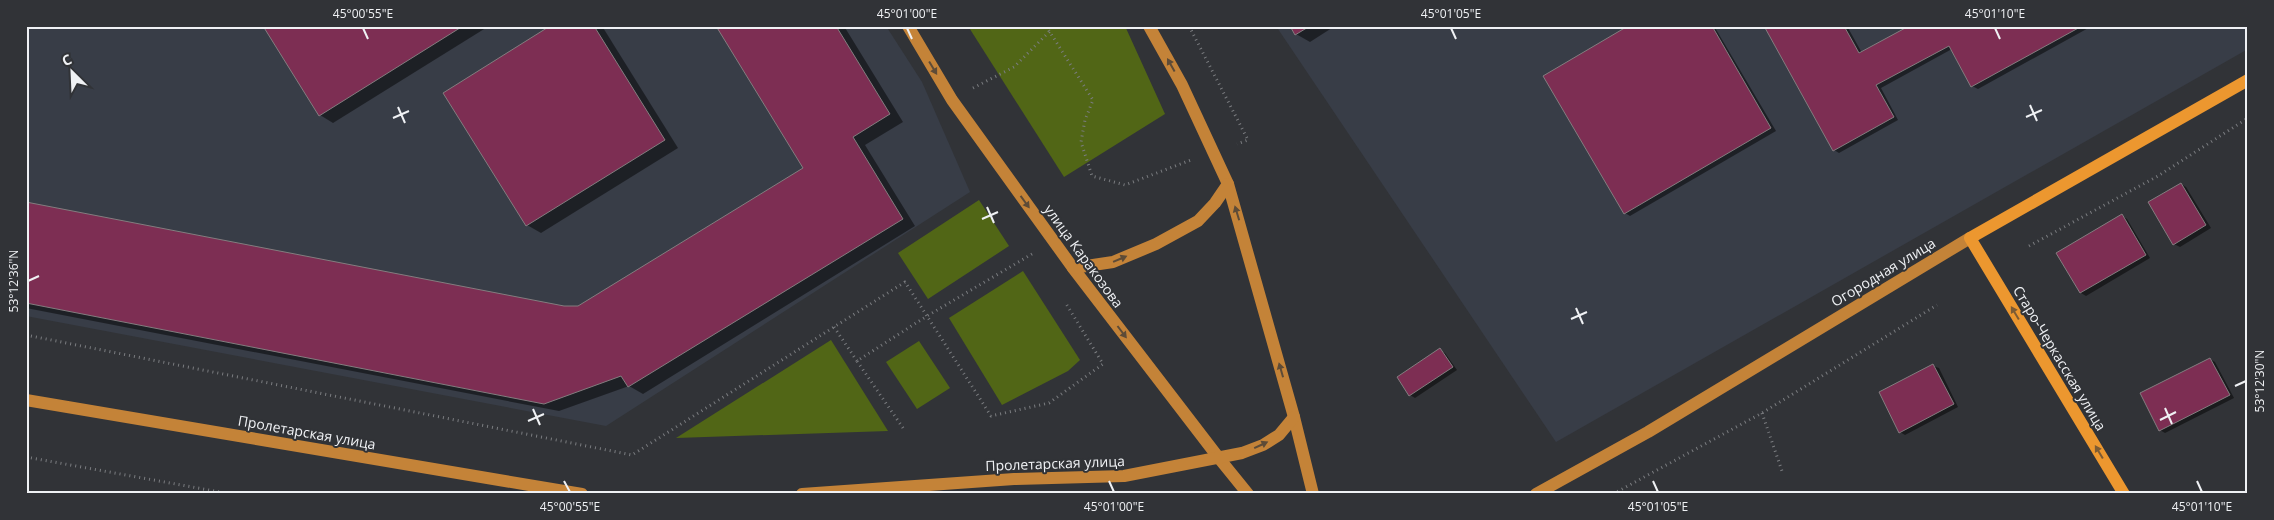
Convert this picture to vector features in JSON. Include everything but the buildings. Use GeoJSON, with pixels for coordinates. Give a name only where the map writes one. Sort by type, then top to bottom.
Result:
{"type":"FeatureCollection","features":[{"type":"Feature","properties":{"kind":"main road","name":"улица Каракозова"},"geometry":{"type":"LineString","coordinates":[[908,26],[952,100],[1073,268],[1218,458],[1248,494]]}},
{"type":"Feature","properties":{"kind":"main road"},"geometry":{"type":"LineString","coordinates":[[1149,26],[1182,85],[1228,184],[1294,416],[1313,494]]}},
{"type":"Feature","properties":{"kind":"main road","name":"Огородная улица"},"geometry":{"type":"LineString","coordinates":[[1536,494],[1648,432],[1970,238],[2248,80]]}},
{"type":"Feature","properties":{"kind":"main road"},"geometry":{"type":"LineString","coordinates":[[1073,268],[1113,262],[1156,244],[1198,221],[1215,203],[1228,184]]}},
{"type":"Feature","properties":{"kind":"main road","name":"Старо-Черкасская улица"},"geometry":{"type":"LineString","coordinates":[[1970,238],[2124,494]]}},
{"type":"Feature","properties":{"kind":"main road","name":"Пролетарская улица"},"geometry":{"type":"LineString","coordinates":[[26,400],[582,494]]}},
{"type":"Feature","properties":{"kind":"main road","name":"Пролетарская улица"},"geometry":{"type":"LineString","coordinates":[[802,494],[1014,479],[1124,476],[1242,453],[1263,445],[1279,435],[1294,416]]}},
{"type":"Feature","properties":{"kind":"path"},"geometry":{"type":"LineString","coordinates":[[1046,26],[1093,100],[1085,120],[1082,142],[1092,176],[1125,186],[1248,140],[1190,26]]}},
{"type":"Feature","properties":{"kind":"path"},"geometry":{"type":"LineString","coordinates":[[973,89],[1014,67],[1049,32],[1052,26]]}},
{"type":"Feature","properties":{"kind":"path"},"geometry":{"type":"LineString","coordinates":[[2029,246],[2158,176],[2248,118]]}},
{"type":"Feature","properties":{"kind":"path"},"geometry":{"type":"LineString","coordinates":[[857,361],[927,316],[1034,252]]}},
{"type":"Feature","properties":{"kind":"path"},"geometry":{"type":"LineString","coordinates":[[26,336],[632,455],[905,282],[991,416],[1049,403],[1103,364],[1064,300]]}},
{"type":"Feature","properties":{"kind":"path"},"geometry":{"type":"LineString","coordinates":[[1613,494],[1762,413],[1937,304]]}},
{"type":"Feature","properties":{"kind":"path"},"geometry":{"type":"LineString","coordinates":[[834,328],[903,428]]}},
{"type":"Feature","properties":{"kind":"path"},"geometry":{"type":"LineString","coordinates":[[1762,413],[1782,471]]}},
{"type":"Feature","properties":{"kind":"path"},"geometry":{"type":"LineString","coordinates":[[26,457],[231,494]]}},
{"type":"Feature","properties":{"kind":"shaded area"},"geometry":{"type":"Polygon","coordinates":[[[26,26],[886,26],[922,82],[970,192],[606,426],[26,316],[26,26]]]}},
{"type":"Feature","properties":{"kind":"shaded area"},"geometry":{"type":"Polygon","coordinates":[[[1276,26],[2248,26],[2248,49],[1556,442],[1276,26]]]}},
{"type":"Feature","properties":{"kind":"green space"},"geometry":{"type":"Polygon","coordinates":[[[968,26],[1125,26],[1165,114],[1064,177],[968,26]]]}},
{"type":"Feature","properties":{"kind":"green space"},"geometry":{"type":"Polygon","coordinates":[[[979,200],[1009,246],[928,299],[898,253],[979,200]]]}},
{"type":"Feature","properties":{"kind":"green space"},"geometry":{"type":"Polygon","coordinates":[[[1023,271],[1080,360],[1068,371],[1002,405],[949,318],[1023,271]]]}},
{"type":"Feature","properties":{"kind":"green space"},"geometry":{"type":"Polygon","coordinates":[[[831,340],[888,431],[676,438],[831,340]]]}},
{"type":"Feature","properties":{"kind":"green space"},"geometry":{"type":"Polygon","coordinates":[[[919,341],[950,388],[917,409],[886,362],[919,341]]]}}]}
